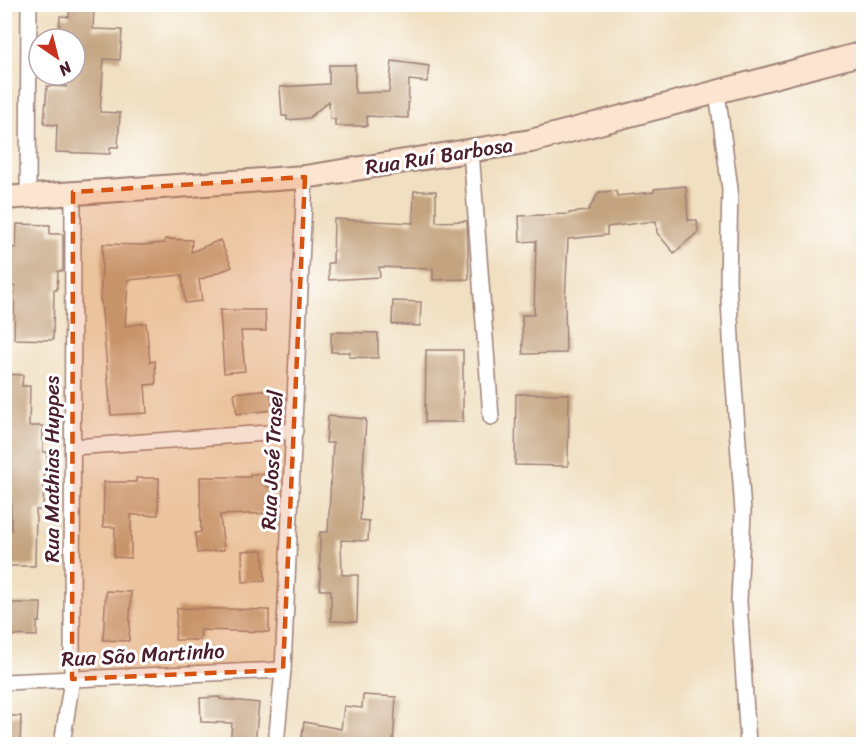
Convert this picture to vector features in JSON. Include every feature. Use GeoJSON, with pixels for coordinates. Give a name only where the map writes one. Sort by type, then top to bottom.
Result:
{"type":"FeatureCollection","features":[{"type":"Feature","properties":{"kind":"main road","name":"Rua Ruí Barbosa"},"geometry":{"type":"LineString","coordinates":[[4,198],[305,177],[531,141],[864,53]]}},
{"type":"Feature","properties":{"kind":"street"},"geometry":{"type":"LineString","coordinates":[[28,196],[29,4]]}},
{"type":"Feature","properties":{"kind":"street"},"geometry":{"type":"LineString","coordinates":[[717,92],[730,189],[728,280],[743,512],[739,601],[748,744]]}},
{"type":"Feature","properties":{"kind":"street"},"geometry":{"type":"LineString","coordinates":[[471,150],[491,417]]}},
{"type":"Feature","properties":{"kind":"street","name":"Rua José Trasel"},"geometry":{"type":"LineString","coordinates":[[276,744],[284,670],[305,177]]}},
{"type":"Feature","properties":{"kind":"street","name":"Rua Mathias Huppes"},"geometry":{"type":"LineString","coordinates":[[62,744],[72,679],[73,192]]}},
{"type":"Feature","properties":{"kind":"street"},"geometry":{"type":"LineString","coordinates":[[74,447],[295,431]]}},
{"type":"Feature","properties":{"kind":"street","name":"Rua São Martinho"},"geometry":{"type":"LineString","coordinates":[[4,682],[284,670]]}},
{"type":"Feature","properties":{"kind":"highlighted area"},"geometry":{"type":"Polygon","coordinates":[[[305,177],[283,670],[72,679],[73,192],[305,177]]]}},
{"type":"Feature","properties":{"kind":"building"},"geometry":{"type":"Polygon","coordinates":[[[70,5],[94,7],[93,29],[122,30],[120,60],[104,59],[100,112],[120,113],[118,147],[110,147],[110,154],[56,152],[57,125],[44,124],[47,87],[87,87],[87,27],[60,27],[60,16],[69,17],[70,5]]]}},
{"type":"Feature","properties":{"kind":"building"},"geometry":{"type":"Polygon","coordinates":[[[392,61],[429,66],[427,82],[409,80],[408,118],[367,116],[367,126],[335,126],[335,119],[330,119],[329,101],[309,118],[287,120],[287,116],[282,116],[280,87],[329,84],[329,65],[355,65],[355,93],[389,92],[392,61]]]}},
{"type":"Feature","properties":{"kind":"building"},"geometry":{"type":"Polygon","coordinates":[[[686,186],[688,220],[697,220],[698,232],[674,253],[657,233],[656,221],[607,227],[607,235],[568,239],[565,303],[566,353],[523,354],[522,315],[534,315],[536,241],[520,242],[519,216],[588,211],[599,192],[616,191],[617,196],[686,186]]]}},
{"type":"Feature","properties":{"kind":"building"},"geometry":{"type":"Polygon","coordinates":[[[414,191],[436,191],[436,222],[467,221],[469,279],[433,280],[433,269],[379,267],[380,277],[329,280],[328,263],[333,263],[334,219],[413,223],[414,191]]]}},
{"type":"Feature","properties":{"kind":"building"},"geometry":{"type":"Polygon","coordinates":[[[17,224],[50,225],[50,234],[63,234],[63,271],[58,271],[57,290],[54,290],[53,340],[14,339],[15,286],[4,286],[4,248],[16,248],[17,224]]]}},
{"type":"Feature","properties":{"kind":"building"},"geometry":{"type":"Polygon","coordinates":[[[165,239],[192,240],[191,252],[220,240],[232,267],[199,280],[202,301],[185,303],[182,275],[128,280],[125,326],[146,323],[150,362],[155,361],[156,384],[145,385],[147,413],[111,415],[100,301],[103,244],[142,245],[165,243],[165,239]]]}},
{"type":"Feature","properties":{"kind":"building"},"geometry":{"type":"Polygon","coordinates":[[[393,301],[421,302],[420,326],[392,324],[393,301]]]}},
{"type":"Feature","properties":{"kind":"building"},"geometry":{"type":"Polygon","coordinates":[[[220,310],[265,310],[266,331],[241,331],[245,371],[224,373],[220,310]]]}},
{"type":"Feature","properties":{"kind":"building"},"geometry":{"type":"Polygon","coordinates":[[[331,332],[378,333],[378,358],[349,357],[350,352],[331,352],[331,332]]]}},
{"type":"Feature","properties":{"kind":"building"},"geometry":{"type":"Polygon","coordinates":[[[426,350],[463,350],[463,422],[425,422],[426,350]]]}},
{"type":"Feature","properties":{"kind":"building"},"geometry":{"type":"Polygon","coordinates":[[[4,374],[23,375],[22,386],[30,386],[29,426],[43,426],[43,452],[47,452],[47,472],[44,472],[43,510],[36,510],[35,566],[4,566],[4,531],[11,531],[11,482],[9,482],[10,444],[4,444],[4,374]]]}},
{"type":"Feature","properties":{"kind":"building"},"geometry":{"type":"Polygon","coordinates":[[[270,389],[273,410],[237,414],[234,393],[270,389]]]}},
{"type":"Feature","properties":{"kind":"building"},"geometry":{"type":"Polygon","coordinates":[[[516,394],[569,394],[568,466],[515,465],[516,394]]]}},
{"type":"Feature","properties":{"kind":"building"},"geometry":{"type":"Polygon","coordinates":[[[328,416],[366,419],[360,520],[369,521],[368,541],[341,540],[342,575],[358,575],[357,622],[331,621],[331,590],[320,590],[320,532],[328,532],[333,443],[326,443],[328,416]]]}},
{"type":"Feature","properties":{"kind":"building"},"geometry":{"type":"Polygon","coordinates":[[[250,474],[267,474],[267,487],[273,487],[273,513],[220,515],[224,550],[197,553],[195,533],[201,532],[200,477],[250,477],[250,474]]]}},
{"type":"Feature","properties":{"kind":"building"},"geometry":{"type":"Polygon","coordinates":[[[136,478],[159,478],[158,515],[131,515],[131,558],[114,557],[115,527],[103,527],[104,482],[136,482],[136,478]]]}},
{"type":"Feature","properties":{"kind":"building"},"geometry":{"type":"Polygon","coordinates":[[[263,550],[265,581],[243,582],[242,551],[263,550]]]}},
{"type":"Feature","properties":{"kind":"building"},"geometry":{"type":"Polygon","coordinates":[[[106,591],[131,592],[129,641],[103,640],[106,591]]]}},
{"type":"Feature","properties":{"kind":"building"},"geometry":{"type":"Polygon","coordinates":[[[4,603],[41,603],[37,636],[4,635],[4,603]]]}},
{"type":"Feature","properties":{"kind":"building"},"geometry":{"type":"Polygon","coordinates":[[[177,608],[269,610],[269,632],[201,630],[200,640],[175,640],[177,608]]]}},
{"type":"Feature","properties":{"kind":"building"},"geometry":{"type":"Polygon","coordinates":[[[363,695],[396,697],[393,744],[301,742],[304,722],[341,729],[344,706],[362,708],[363,695]]]}},
{"type":"Feature","properties":{"kind":"building"},"geometry":{"type":"Polygon","coordinates":[[[220,697],[220,699],[259,703],[255,744],[230,744],[232,723],[201,722],[200,698],[220,697]]]}},
{"type":"Feature","properties":{"kind":"building"},"geometry":{"type":"Polygon","coordinates":[[[4,716],[21,716],[20,744],[4,744],[4,716]]]}}]}
